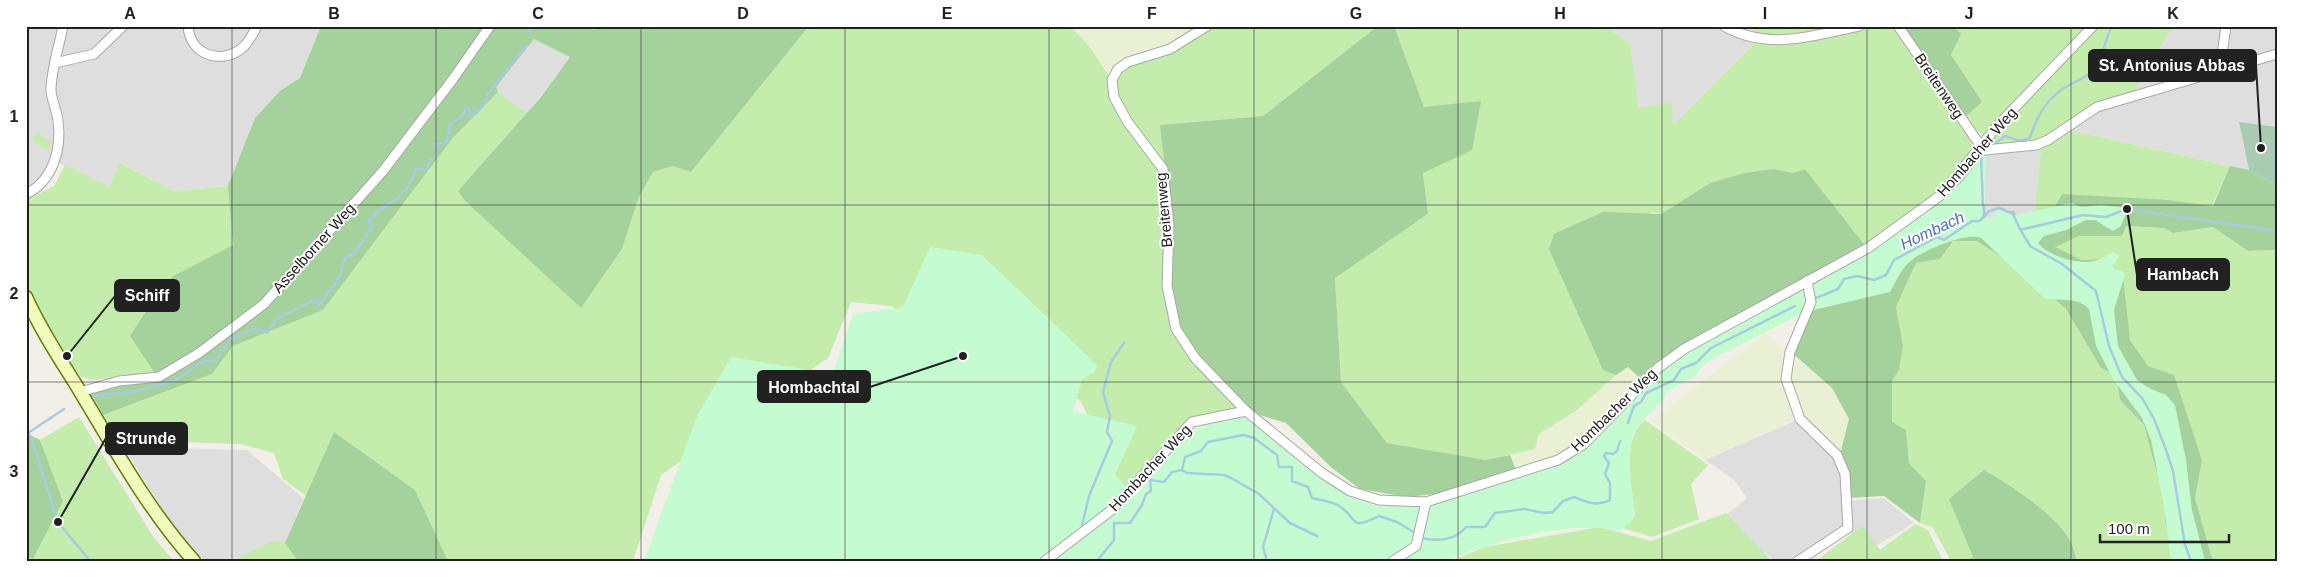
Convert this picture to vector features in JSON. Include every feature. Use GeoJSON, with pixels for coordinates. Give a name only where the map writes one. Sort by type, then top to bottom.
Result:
{"type":"FeatureCollection","features":[{"type":"Feature","properties":{"kind":"main road"},"geometry":{"type":"LineString","coordinates":[[26,297],[37,321],[164,526],[194,561]]}},
{"type":"Feature","properties":{"kind":"street"},"geometry":{"type":"LineString","coordinates":[[26,194],[42,182],[51,170],[59,146],[58,119],[51,91],[63,26]]}},
{"type":"Feature","properties":{"kind":"street"},"geometry":{"type":"LineString","coordinates":[[56,64],[94,54],[123,26]]}},
{"type":"Feature","properties":{"kind":"street"},"geometry":{"type":"LineString","coordinates":[[188,26],[189,35],[195,46],[204,54],[218,57],[234,54],[244,48],[257,26]]}},
{"type":"Feature","properties":{"kind":"street","name":"Asselborner Weg"},"geometry":{"type":"LineString","coordinates":[[80,392],[119,381],[159,377],[198,353],[264,304],[383,171],[453,79],[490,26]]}},
{"type":"Feature","properties":{"kind":"street","name":"Breitenweg"},"geometry":{"type":"LineString","coordinates":[[1207,26],[1170,49],[1128,62],[1118,68],[1112,80],[1114,97],[1127,121],[1163,169],[1169,225],[1167,286],[1176,329],[1195,358],[1246,411]]}},
{"type":"Feature","properties":{"kind":"street"},"geometry":{"type":"LineString","coordinates":[[1724,26],[1747,38],[1768,41],[1797,38],[1859,26]]}},
{"type":"Feature","properties":{"kind":"street","name":"Breitenweg"},"geometry":{"type":"LineString","coordinates":[[1898,26],[1980,145]]}},
{"type":"Feature","properties":{"kind":"street","name":"Hombacher Weg"},"geometry":{"type":"LineString","coordinates":[[1045,561],[1113,509],[1192,422],[1246,411],[1322,473],[1350,491],[1378,500],[1426,502],[1558,460],[1572,453],[1584,444],[1658,368],[1684,349],[1868,248],[1941,195],[1968,164],[1980,145],[2093,26]]}},
{"type":"Feature","properties":{"kind":"street"},"geometry":{"type":"LineString","coordinates":[[2220,70],[2226,26]]}},
{"type":"Feature","properties":{"kind":"street"},"geometry":{"type":"LineString","coordinates":[[1980,145],[1986,150],[2036,145],[2048,140],[2097,107],[2277,54]]}},
{"type":"Feature","properties":{"kind":"street"},"geometry":{"type":"LineString","coordinates":[[1798,561],[1848,528],[1845,474],[1837,455],[1800,419],[1786,379],[1790,352],[1811,302],[1807,281]]}},
{"type":"Feature","properties":{"kind":"street"},"geometry":{"type":"LineString","coordinates":[[1393,561],[1416,546],[1426,502]]}},
{"type":"Feature","properties":{"kind":"shaded area"},"geometry":{"type":"Polygon","coordinates":[[[26,26],[321,26],[300,78],[280,91],[255,118],[228,186],[174,191],[121,163],[109,188],[52,159],[43,175],[26,188],[26,26]]]}},
{"type":"Feature","properties":{"kind":"shaded area"},"geometry":{"type":"Polygon","coordinates":[[[1604,26],[1754,26],[1754,44],[1673,127],[1639,109],[1630,43],[1604,26]]]}},
{"type":"Feature","properties":{"kind":"shaded area"},"geometry":{"type":"Polygon","coordinates":[[[2173,26],[2277,26],[2277,127],[2239,123],[2249,170],[2069,130],[2084,117],[2134,93],[2173,26]]]}},
{"type":"Feature","properties":{"kind":"shaded area"},"geometry":{"type":"Polygon","coordinates":[[[534,38],[571,56],[527,113],[498,92],[496,87],[534,38]]]}},
{"type":"Feature","properties":{"kind":"shaded area"},"geometry":{"type":"Polygon","coordinates":[[[2041,147],[2031,248],[1986,223],[1982,155],[2041,147]]]}},
{"type":"Feature","properties":{"kind":"shaded area"},"geometry":{"type":"Polygon","coordinates":[[[1799,419],[1838,452],[1846,501],[1884,498],[1914,523],[1867,551],[1846,526],[1796,561],[1775,561],[1764,552],[1749,561],[1723,518],[1747,498],[1734,480],[1705,460],[1799,419]]]}},
{"type":"Feature","properties":{"kind":"shaded area"},"geometry":{"type":"Polygon","coordinates":[[[124,447],[247,450],[304,499],[285,543],[274,540],[232,561],[205,561],[188,545],[168,519],[124,447]]]}},
{"type":"Feature","properties":{"kind":"green space"},"geometry":{"type":"Polygon","coordinates":[[[321,26],[591,26],[593,30],[597,26],[809,26],[691,172],[673,166],[653,172],[638,199],[622,249],[581,308],[465,201],[458,191],[540,98],[570,57],[534,39],[496,87],[498,92],[452,139],[323,310],[233,346],[212,374],[103,415],[90,392],[118,382],[158,378],[130,336],[160,290],[173,276],[233,245],[228,186],[255,118],[280,91],[300,78],[321,26]]]}},
{"type":"Feature","properties":{"kind":"green space"},"geometry":{"type":"Polygon","coordinates":[[[809,26],[1070,26],[1089,46],[1111,79],[1113,98],[1161,170],[1244,411],[1192,417],[1127,488],[1112,472],[1081,401],[891,306],[851,302],[828,358],[661,475],[633,561],[448,561],[415,490],[334,432],[306,496],[283,479],[274,453],[240,444],[120,440],[103,415],[212,374],[233,346],[323,310],[452,139],[498,92],[527,113],[458,191],[465,201],[581,308],[622,249],[638,199],[653,172],[673,166],[692,171],[809,26]]]}},
{"type":"Feature","properties":{"kind":"green space"},"geometry":{"type":"Polygon","coordinates":[[[1070,26],[1205,26],[1111,79],[1089,46],[1070,26]]]}},
{"type":"Feature","properties":{"kind":"green space"},"geometry":{"type":"Polygon","coordinates":[[[1209,26],[1378,26],[1263,116],[1161,125],[1165,168],[1115,96],[1113,81],[1119,70],[1170,50],[1209,26]]]}},
{"type":"Feature","properties":{"kind":"green space"},"geometry":{"type":"Polygon","coordinates":[[[1378,26],[1394,26],[1424,107],[1481,101],[1472,150],[1423,173],[1428,214],[1335,278],[1341,382],[1387,443],[1486,460],[1510,455],[1516,470],[1453,492],[1407,497],[1360,489],[1332,468],[1286,423],[1249,412],[1197,357],[1180,329],[1170,286],[1165,168],[1160,125],[1263,116],[1378,26]]]}},
{"type":"Feature","properties":{"kind":"green space"},"geometry":{"type":"Polygon","coordinates":[[[1394,26],[1604,26],[1630,43],[1639,108],[1672,103],[1673,126],[1754,44],[1754,26],[1854,26],[1854,29],[1895,26],[1971,139],[1969,153],[1961,168],[1947,183],[1912,213],[1865,245],[1805,169],[1793,173],[1774,169],[1710,183],[1661,214],[1651,212],[1603,370],[1616,375],[1577,410],[1539,434],[1535,449],[1486,460],[1387,443],[1341,382],[1335,278],[1428,214],[1423,173],[1424,107],[1394,26]]]}},
{"type":"Feature","properties":{"kind":"green space"},"geometry":{"type":"Polygon","coordinates":[[[1901,26],[1953,26],[1961,34],[1951,55],[1982,102],[1965,117],[1901,26]]]}},
{"type":"Feature","properties":{"kind":"green space"},"geometry":{"type":"Polygon","coordinates":[[[1953,26],[2080,26],[2085,32],[1985,135],[1977,131],[1965,117],[1951,55],[1960,34],[1953,26]]]}},
{"type":"Feature","properties":{"kind":"green space"},"geometry":{"type":"Polygon","coordinates":[[[2097,26],[2173,26],[2134,93],[2041,141],[1986,148],[1984,145],[2097,26]]]}},
{"type":"Feature","properties":{"kind":"green space"},"geometry":{"type":"Polygon","coordinates":[[[2239,122],[2277,127],[2277,186],[2249,170],[2239,122]]]}},
{"type":"Feature","properties":{"kind":"green space"},"geometry":{"type":"Polygon","coordinates":[[[2069,130],[2230,166],[2212,206],[2169,200],[2031,248],[2041,147],[2069,130]]]}},
{"type":"Feature","properties":{"kind":"green space"},"geometry":{"type":"Polygon","coordinates":[[[36,133],[52,143],[48,150],[32,140],[36,133]]]}},
{"type":"Feature","properties":{"kind":"green space"},"geometry":{"type":"Polygon","coordinates":[[[1984,153],[1986,153],[1985,204],[1982,217],[1993,217],[1997,211],[2002,210],[2016,215],[2072,203],[2082,207],[2101,205],[2128,208],[2121,226],[2113,231],[2095,220],[2086,220],[2066,230],[2044,236],[2038,243],[2058,256],[2075,261],[2091,262],[2113,252],[2120,256],[2112,266],[2114,269],[2124,272],[2125,275],[2114,310],[2118,346],[2137,380],[2149,388],[2166,395],[2175,405],[2186,460],[2192,510],[2205,561],[2171,561],[2164,505],[2151,440],[2142,418],[2113,379],[2096,346],[2089,309],[2079,302],[2044,298],[1981,238],[1975,237],[1946,243],[1918,256],[1905,266],[1890,292],[1805,312],[1714,358],[1704,364],[1695,377],[1666,392],[1659,405],[1643,420],[1631,446],[1630,469],[1635,516],[1629,524],[1619,531],[1599,528],[1554,530],[1507,540],[1444,561],[644,561],[697,416],[731,357],[833,374],[853,314],[903,307],[930,247],[982,255],[1097,365],[1095,372],[1082,380],[1073,411],[1137,426],[1115,475],[1135,496],[1193,430],[1226,418],[1250,418],[1347,496],[1377,506],[1413,506],[1443,501],[1568,462],[1592,443],[1646,384],[1682,354],[1816,283],[1933,208],[1963,181],[1984,153]]]}},
{"type":"Feature","properties":{"kind":"green space"},"geometry":{"type":"Polygon","coordinates":[[[1982,155],[1986,223],[2001,211],[2014,211],[2031,248],[2062,194],[2169,200],[2213,206],[2230,166],[2249,170],[2277,186],[2277,250],[2248,251],[2213,227],[2173,233],[2164,228],[2126,226],[2122,236],[2079,236],[2055,247],[2082,260],[2101,259],[2123,277],[2130,340],[2148,366],[2174,375],[2202,460],[2195,498],[2211,555],[2215,561],[2174,561],[2165,520],[2170,493],[2155,467],[2144,425],[2120,400],[2116,375],[2101,368],[2066,309],[2019,269],[1977,241],[1953,241],[1940,259],[1916,263],[1896,307],[1903,346],[1899,370],[1892,381],[1892,422],[1906,430],[1909,463],[1926,481],[1920,523],[1884,496],[1848,498],[1847,474],[1841,451],[1849,419],[1832,388],[1791,352],[1812,293],[1812,274],[1642,380],[1628,367],[1616,375],[1603,370],[1549,249],[1554,234],[1603,212],[1661,214],[1710,183],[1745,173],[1774,169],[1793,173],[1805,169],[1868,249],[1941,200],[1982,155]]]}},
{"type":"Feature","properties":{"kind":"green space"},"geometry":{"type":"Polygon","coordinates":[[[120,163],[174,191],[228,186],[233,245],[173,276],[157,376],[90,380],[80,376],[51,332],[37,308],[28,285],[25,265],[26,200],[54,186],[65,165],[109,187],[120,163]]]}},
{"type":"Feature","properties":{"kind":"green space"},"geometry":{"type":"Polygon","coordinates":[[[2126,226],[2164,228],[2174,233],[2213,227],[2248,251],[2277,250],[2277,561],[2215,561],[2211,555],[2195,498],[2202,460],[2174,376],[2148,366],[2130,340],[2127,318],[2101,259],[2082,260],[2054,247],[2079,236],[2122,236],[2126,226]]]}},
{"type":"Feature","properties":{"kind":"green space"},"geometry":{"type":"Polygon","coordinates":[[[1953,241],[1977,241],[2019,269],[2066,309],[2101,368],[2116,375],[2120,400],[2144,425],[2155,467],[2170,493],[2174,561],[2077,561],[2071,542],[2065,532],[2055,522],[2032,502],[1984,470],[1973,558],[1968,561],[1951,561],[1933,528],[1920,523],[1926,481],[1909,463],[1906,431],[1892,423],[1892,381],[1899,369],[1903,346],[1896,307],[1916,263],[1940,259],[1953,241]]]}},
{"type":"Feature","properties":{"kind":"green space"},"geometry":{"type":"Polygon","coordinates":[[[1765,333],[1832,388],[1849,419],[1841,451],[1799,417],[1705,460],[1652,421],[1765,333]]]}},
{"type":"Feature","properties":{"kind":"green space"},"geometry":{"type":"Polygon","coordinates":[[[1628,366],[1642,380],[1583,442],[1558,458],[1516,470],[1510,455],[1535,449],[1538,434],[1577,410],[1628,366]]]}},
{"type":"Feature","properties":{"kind":"green space"},"geometry":{"type":"Polygon","coordinates":[[[79,417],[154,538],[174,561],[26,561],[26,555],[33,559],[63,501],[40,440],[79,417]]]}},
{"type":"Feature","properties":{"kind":"green space"},"geometry":{"type":"Polygon","coordinates":[[[1645,420],[1708,465],[1691,484],[1699,519],[1652,537],[1616,526],[1431,505],[1565,463],[1591,444],[1602,458],[1645,420]]]}},
{"type":"Feature","properties":{"kind":"green space"},"geometry":{"type":"Polygon","coordinates":[[[334,432],[415,490],[448,561],[298,561],[285,543],[334,432]]]}},
{"type":"Feature","properties":{"kind":"green space"},"geometry":{"type":"Polygon","coordinates":[[[26,433],[40,440],[63,501],[33,559],[26,555],[26,433]]]}},
{"type":"Feature","properties":{"kind":"green space"},"geometry":{"type":"Polygon","coordinates":[[[1984,470],[2019,492],[2044,511],[2065,532],[2074,549],[2077,561],[1968,561],[1973,557],[1949,499],[1984,470]]]}},
{"type":"Feature","properties":{"kind":"green space"},"geometry":{"type":"Polygon","coordinates":[[[1726,513],[1772,561],[1451,561],[1485,547],[1600,527],[1651,541],[1726,513]]]}},
{"type":"Feature","properties":{"kind":"green space"},"geometry":{"type":"Polygon","coordinates":[[[1915,524],[1928,530],[1943,561],[1816,561],[1862,526],[1880,550],[1915,524]]]}},
{"type":"Feature","properties":{"kind":"green space"},"geometry":{"type":"Polygon","coordinates":[[[274,540],[285,543],[298,561],[232,561],[274,540]]]}},
{"type":"Feature","properties":{"kind":"waterway"},"geometry":{"type":"LineString","coordinates":[[528,26],[530,33]]}},
{"type":"Feature","properties":{"kind":"waterway","name":"Hombach"},"geometry":{"type":"LineString","coordinates":[[1986,145],[1996,143],[2005,136],[2020,141],[2030,138],[2040,114],[2050,100],[2063,89],[2086,76],[2097,66],[2112,26]]}},
{"type":"Feature","properties":{"kind":"waterway"},"geometry":{"type":"LineString","coordinates":[[91,396],[134,392],[174,381],[203,361],[215,361],[231,339],[257,328],[267,333],[277,319],[312,301],[318,302],[319,306],[340,276],[345,258],[358,249],[373,226],[368,222],[406,189],[416,169],[427,169],[430,160],[437,155],[435,144],[444,144],[447,141],[450,124],[462,116],[466,108],[470,109],[469,115],[476,114],[486,102],[487,95],[527,45]]}},
{"type":"Feature","properties":{"kind":"waterway","name":"Hombach"},"geometry":{"type":"LineString","coordinates":[[1816,298],[1838,289],[1844,279],[1857,276],[1874,280],[1886,275],[1894,260],[1937,237],[1944,240],[1972,221],[1979,221],[1985,216],[1981,157]]}},
{"type":"Feature","properties":{"kind":"waterway"},"geometry":{"type":"LineString","coordinates":[[1985,216],[1989,211],[1999,208],[2013,214],[2020,229],[2024,229],[2083,215],[2106,217],[2127,209],[2277,231]]}},
{"type":"Feature","properties":{"kind":"waterway"},"geometry":{"type":"LineString","coordinates":[[2020,229],[2030,246],[2062,264],[2096,291],[2109,346],[2122,377],[2142,398],[2154,419],[2165,447],[2173,471],[2185,545],[2191,561]]}},
{"type":"Feature","properties":{"kind":"waterway","name":"Hombach"},"geometry":{"type":"LineString","coordinates":[[1628,423],[1634,406],[1641,402],[1646,393],[1674,380],[1681,369],[1696,363],[1711,348],[1795,306]]}},
{"type":"Feature","properties":{"kind":"waterway"},"geometry":{"type":"LineString","coordinates":[[1081,530],[1089,496],[1112,441],[1107,432],[1110,416],[1103,392],[1111,362],[1124,343]]}},
{"type":"Feature","properties":{"kind":"waterway"},"geometry":{"type":"LineString","coordinates":[[28,433],[64,409]]}},
{"type":"Feature","properties":{"kind":"waterway"},"geometry":{"type":"LineString","coordinates":[[26,431],[31,437],[58,522],[90,561]]}},
{"type":"Feature","properties":{"kind":"waterway","name":"Hombach"},"geometry":{"type":"LineString","coordinates":[[1090,561],[1097,561],[1114,540],[1114,523],[1130,523],[1142,505],[1146,494],[1151,491],[1150,480],[1164,482],[1172,472],[1182,470],[1185,457],[1201,451],[1208,442],[1243,435],[1254,438],[1277,455],[1279,467],[1292,467],[1292,481],[1308,487],[1312,498],[1336,504],[1355,522],[1362,523],[1379,516],[1397,522],[1415,533]]}},
{"type":"Feature","properties":{"kind":"waterway","name":"Hombach"},"geometry":{"type":"LineString","coordinates":[[1422,538],[1446,539],[1457,535],[1466,527],[1485,527],[1495,513],[1524,509],[1544,513],[1553,512],[1563,501],[1574,497],[1596,503],[1610,500],[1610,483],[1605,474],[1609,463],[1604,456],[1606,453],[1613,454],[1617,451],[1620,441]]}},
{"type":"Feature","properties":{"kind":"waterway"},"geometry":{"type":"LineString","coordinates":[[1182,470],[1187,473],[1224,475],[1231,478],[1259,494],[1290,523],[1317,536]]}},
{"type":"Feature","properties":{"kind":"waterway"},"geometry":{"type":"LineString","coordinates":[[1267,561],[1263,547],[1274,509]]}},
{"type":"Feature","properties":{"kind":"place","name":"St. Antonius Abbas"},"geometry":{"type":"Point","coordinates":[2261,148]}},
{"type":"Feature","properties":{"kind":"place","name":"Hambach"},"geometry":{"type":"Point","coordinates":[2127,209]}},
{"type":"Feature","properties":{"kind":"place","name":"Schiff"},"geometry":{"type":"Point","coordinates":[67,356]}},
{"type":"Feature","properties":{"kind":"place","name":"Hombachtal"},"geometry":{"type":"Point","coordinates":[963,356]}},
{"type":"Feature","properties":{"kind":"place","name":"Strunde"},"geometry":{"type":"Point","coordinates":[58,522]}}]}
